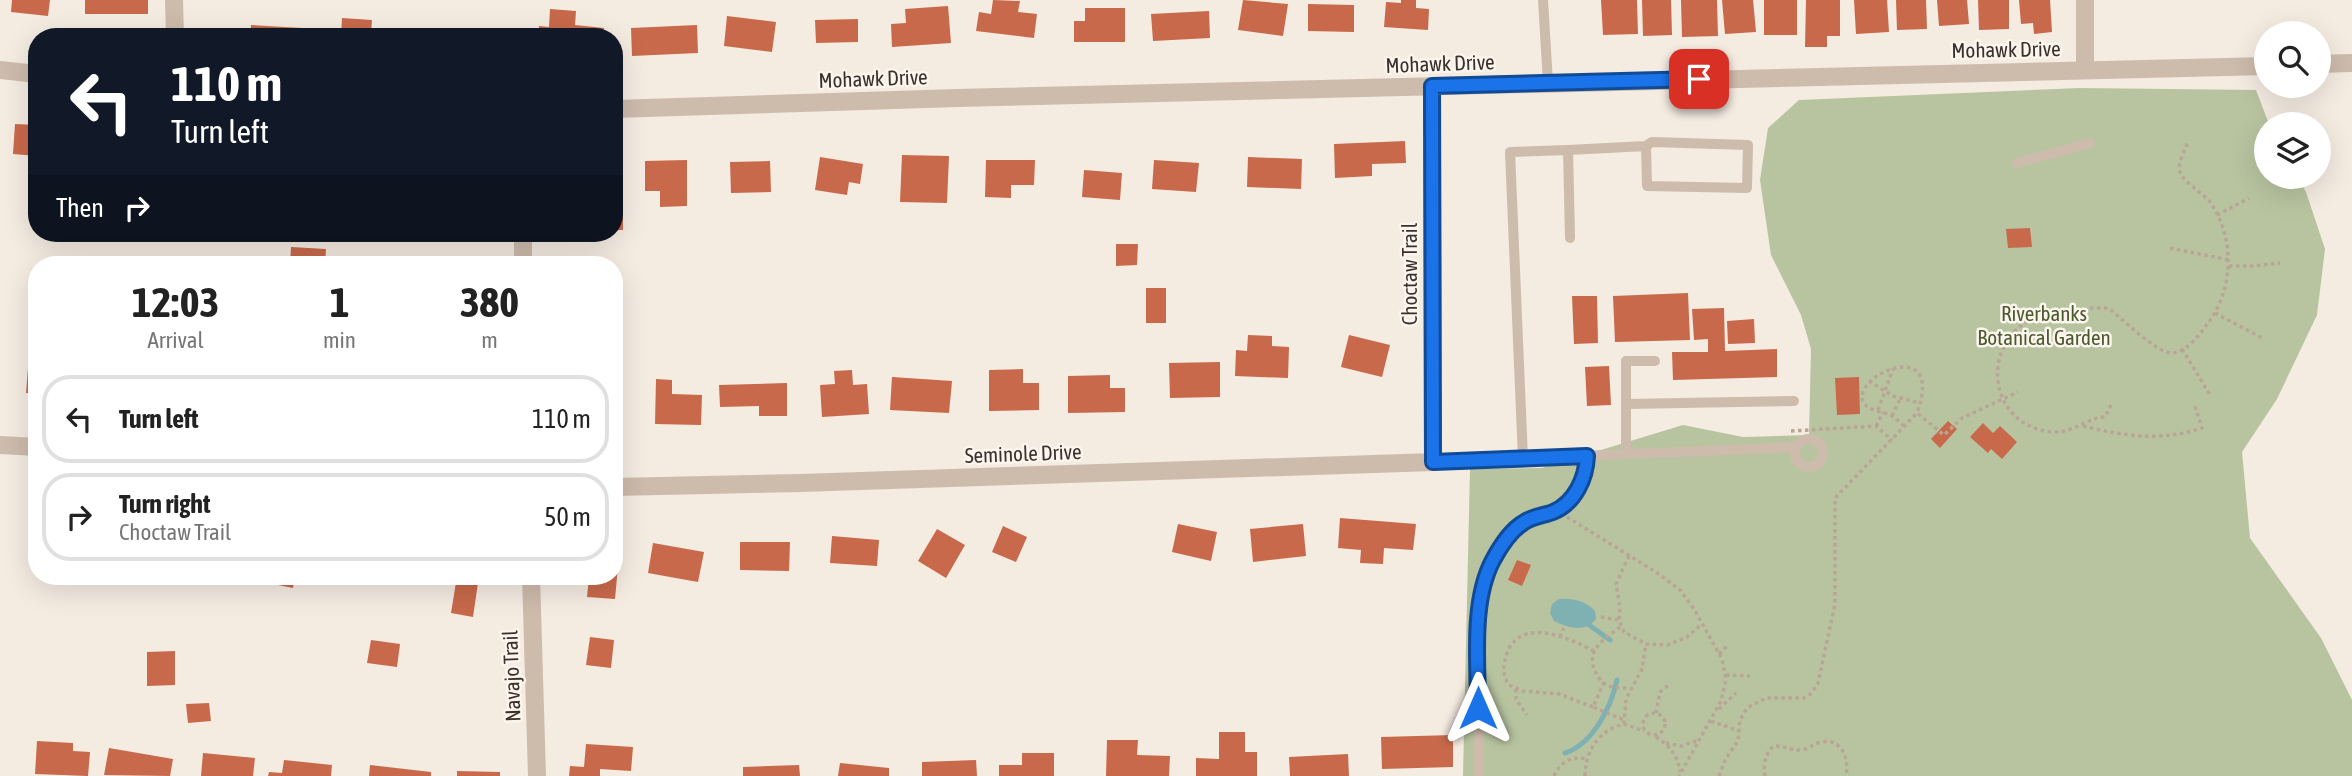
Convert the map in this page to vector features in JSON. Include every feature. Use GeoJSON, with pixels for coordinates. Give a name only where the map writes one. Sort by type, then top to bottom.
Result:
{"type":"FeatureCollection","features":[{"type":"Feature","properties":{"kind":"street"},"geometry":{"type":"LineString","coordinates":[[174,0],[175,28]]}},
{"type":"Feature","properties":{"kind":"street"},"geometry":{"type":"LineString","coordinates":[[2085,0],[2085,70]]}},
{"type":"Feature","properties":{"kind":"street"},"geometry":{"type":"LineString","coordinates":[[2331,64],[2352,64]]}},
{"type":"Feature","properties":{"kind":"street","name":"Mohawk Drive"},"geometry":{"type":"LineString","coordinates":[[623,109],[2254,65]]}},
{"type":"Feature","properties":{"kind":"street"},"geometry":{"type":"LineString","coordinates":[[0,70],[28,73]]}},
{"type":"Feature","properties":{"kind":"street","name":"Choctaw Trail"},"geometry":{"type":"LineString","coordinates":[[1432,86],[1433,462]]}},
{"type":"Feature","properties":{"kind":"street"},"geometry":{"type":"LineString","coordinates":[[0,445],[28,447]]}},
{"type":"Feature","properties":{"kind":"street","name":"Seminole Drive"},"geometry":{"type":"LineString","coordinates":[[623,487],[802,484],[1433,462]]}},
{"type":"Feature","properties":{"kind":"street","name":"Navajo Trail"},"geometry":{"type":"LineString","coordinates":[[531,585],[537,776]]}},
{"type":"Feature","properties":{"kind":"lane"},"geometry":{"type":"LineString","coordinates":[[1543,0],[1548,83]]}},
{"type":"Feature","properties":{"kind":"lane"},"geometry":{"type":"LineString","coordinates":[[2017,163],[2090,143]]}},
{"type":"Feature","properties":{"kind":"lane"},"geometry":{"type":"LineString","coordinates":[[1523,458],[1510,152],[1649,144],[1748,145],[1747,188],[1647,186],[1649,144]]}},
{"type":"Feature","properties":{"kind":"lane"},"geometry":{"type":"LineString","coordinates":[[1568,150],[1570,238]]}},
{"type":"Feature","properties":{"kind":"lane"},"geometry":{"type":"LineString","coordinates":[[1626,454],[1626,361],[1655,361]]}},
{"type":"Feature","properties":{"kind":"lane"},"geometry":{"type":"LineString","coordinates":[[1626,404],[1794,401]]}},
{"type":"Feature","properties":{"kind":"lane"},"geometry":{"type":"LineString","coordinates":[[1433,462],[1796,447]]}},
{"type":"Feature","properties":{"kind":"lane"},"geometry":{"type":"LineString","coordinates":[[1479,776],[1479,624],[1484,579],[1503,544],[1522,523],[1557,510],[1570,499],[1585,478],[1587,456]]}},
{"type":"Feature","properties":{"kind":"path"},"geometry":{"type":"LineString","coordinates":[[2090,308],[2111,310],[2162,351],[2173,353],[2196,337],[2215,313],[2225,289],[2229,263],[2227,245],[2210,202],[2181,175],[2179,168],[2188,142]]}},
{"type":"Feature","properties":{"kind":"path"},"geometry":{"type":"LineString","coordinates":[[2217,215],[2249,198]]}},
{"type":"Feature","properties":{"kind":"path"},"geometry":{"type":"LineString","coordinates":[[2170,248],[2229,263],[2254,266],[2280,262]]}},
{"type":"Feature","properties":{"kind":"path"},"geometry":{"type":"LineString","coordinates":[[2215,313],[2263,339]]}},
{"type":"Feature","properties":{"kind":"path"},"geometry":{"type":"LineString","coordinates":[[2034,322],[2029,320],[2014,332],[2003,349],[1997,370],[1997,381],[2003,399],[2016,417],[2038,429],[2066,431],[2105,417],[2110,405]]}},
{"type":"Feature","properties":{"kind":"path"},"geometry":{"type":"LineString","coordinates":[[2182,349],[2210,396]]}},
{"type":"Feature","properties":{"kind":"path"},"geometry":{"type":"LineString","coordinates":[[1721,776],[1726,758],[1736,744],[1744,712],[1755,702],[1772,697],[1804,698],[1812,693],[1818,683],[1835,604],[1835,498],[1917,413],[1923,386],[1918,373],[1904,366],[1869,381],[1862,391],[1862,398],[1868,407],[1892,416],[1904,426]]}},
{"type":"Feature","properties":{"kind":"path"},"geometry":{"type":"LineString","coordinates":[[1877,426],[1893,369]]}},
{"type":"Feature","properties":{"kind":"path"},"geometry":{"type":"LineString","coordinates":[[1869,381],[1900,399],[1920,403]]}},
{"type":"Feature","properties":{"kind":"path"},"geometry":{"type":"LineString","coordinates":[[1917,413],[1944,435],[1962,418],[2018,392]]}},
{"type":"Feature","properties":{"kind":"path"},"geometry":{"type":"LineString","coordinates":[[1892,416],[1900,399]]}},
{"type":"Feature","properties":{"kind":"path"},"geometry":{"type":"LineString","coordinates":[[2083,426],[2135,437],[2183,434],[2202,428],[2194,403]]}},
{"type":"Feature","properties":{"kind":"path"},"geometry":{"type":"LineString","coordinates":[[1782,432],[1877,426],[1892,440]]}},
{"type":"Feature","properties":{"kind":"path"},"geometry":{"type":"LineString","coordinates":[[1557,510],[1659,574],[1679,590],[1691,604],[1719,654],[1726,675],[1726,685],[1718,710],[1679,776]]}},
{"type":"Feature","properties":{"kind":"path"},"geometry":{"type":"LineString","coordinates":[[1629,556],[1616,584],[1620,627],[1629,636],[1646,644],[1674,643],[1702,624]]}},
{"type":"Feature","properties":{"kind":"path"},"geometry":{"type":"LineString","coordinates":[[1601,617],[1619,620]]}},
{"type":"Feature","properties":{"kind":"path"},"geometry":{"type":"LineString","coordinates":[[1620,627],[1594,651],[1594,666],[1609,686],[1629,688]]}},
{"type":"Feature","properties":{"kind":"path"},"geometry":{"type":"LineString","coordinates":[[1560,637],[1564,628]]}},
{"type":"Feature","properties":{"kind":"path"},"geometry":{"type":"LineString","coordinates":[[1594,651],[1560,637],[1531,632],[1521,635],[1511,645],[1506,656],[1503,671],[1506,682],[1517,689],[1559,694],[1600,709],[1664,742],[1681,746],[1701,739]]}},
{"type":"Feature","properties":{"kind":"path"},"geometry":{"type":"LineString","coordinates":[[1624,722],[1624,704],[1629,688],[1642,669],[1646,644]]}},
{"type":"Feature","properties":{"kind":"path"},"geometry":{"type":"LineString","coordinates":[[1719,654],[1727,646]]}},
{"type":"Feature","properties":{"kind":"path"},"geometry":{"type":"LineString","coordinates":[[1726,675],[1749,676]]}},
{"type":"Feature","properties":{"kind":"path"},"geometry":{"type":"LineString","coordinates":[[1593,707],[1604,682]]}},
{"type":"Feature","properties":{"kind":"path"},"geometry":{"type":"LineString","coordinates":[[1656,713],[1660,692],[1671,683]]}},
{"type":"Feature","properties":{"kind":"path"},"geometry":{"type":"LineString","coordinates":[[1517,689],[1516,699],[1527,715]]}},
{"type":"Feature","properties":{"kind":"path"},"geometry":{"type":"LineString","coordinates":[[1718,710],[1736,693]]}},
{"type":"Feature","properties":{"kind":"path"},"geometry":{"type":"LineString","coordinates":[[1644,731],[1643,720],[1648,714],[1656,713],[1662,717],[1665,724],[1663,731],[1654,736]]}},
{"type":"Feature","properties":{"kind":"path"},"geometry":{"type":"LineString","coordinates":[[1585,776],[1592,747],[1600,737],[1624,722]]}},
{"type":"Feature","properties":{"kind":"path"},"geometry":{"type":"LineString","coordinates":[[1711,722],[1739,731]]}},
{"type":"Feature","properties":{"kind":"path"},"geometry":{"type":"LineString","coordinates":[[1765,776],[1765,761],[1768,751],[1774,746],[1802,750],[1827,741],[1834,743],[1844,752],[1848,763],[1846,776]]}},
{"type":"Feature","properties":{"kind":"path"},"geometry":{"type":"LineString","coordinates":[[1664,742],[1677,759],[1679,776]]}},
{"type":"Feature","properties":{"kind":"path"},"geometry":{"type":"LineString","coordinates":[[1554,776],[1560,765],[1567,760],[1579,757],[1587,759]]}},
{"type":"Feature","properties":{"kind":"green space","name":"Riverbanks Botanical Garden"},"geometry":{"type":"Polygon","coordinates":[[[2079,88],[2254,90],[2254,98],[2259,98],[2264,112],[2254,112],[2254,189],[2304,189],[2325,249],[2317,315],[2277,399],[2242,452],[2250,538],[2321,638],[2352,700],[2352,776],[1463,776],[1470,469],[1542,468],[1683,425],[1743,437],[1809,435],[1811,349],[1801,315],[1771,255],[1760,180],[1768,128],[1799,100],[2079,88]]]}},
{"type":"Feature","properties":{"kind":"water"},"geometry":{"type":"Polygon","coordinates":[[[1559,599],[1583,603],[1595,611],[1596,619],[1582,628],[1554,621],[1550,613],[1552,604],[1559,599]]]}},
{"type":"Feature","properties":{"kind":"building"},"geometry":{"type":"Polygon","coordinates":[[[12,0],[50,0],[48,16],[11,12],[12,0]]]}},
{"type":"Feature","properties":{"kind":"building"},"geometry":{"type":"Polygon","coordinates":[[[85,0],[148,0],[148,14],[85,14],[85,0]]]}},
{"type":"Feature","properties":{"kind":"building"},"geometry":{"type":"Polygon","coordinates":[[[993,0],[1020,1],[1018,12],[1037,14],[1034,38],[976,31],[979,12],[991,14],[993,0]]]}},
{"type":"Feature","properties":{"kind":"building"},"geometry":{"type":"Polygon","coordinates":[[[1243,0],[1288,4],[1283,36],[1238,30],[1243,0]]]}},
{"type":"Feature","properties":{"kind":"building"},"geometry":{"type":"Polygon","coordinates":[[[1401,0],[1416,0],[1416,8],[1429,9],[1428,30],[1384,27],[1386,2],[1401,3],[1401,0]]]}},
{"type":"Feature","properties":{"kind":"building"},"geometry":{"type":"Polygon","coordinates":[[[1601,0],[1637,0],[1638,34],[1603,35],[1601,0]]]}},
{"type":"Feature","properties":{"kind":"building"},"geometry":{"type":"Polygon","coordinates":[[[1642,0],[1671,0],[1672,35],[1643,36],[1642,0]]]}},
{"type":"Feature","properties":{"kind":"building"},"geometry":{"type":"Polygon","coordinates":[[[1681,0],[1717,0],[1718,36],[1682,37],[1681,0]]]}},
{"type":"Feature","properties":{"kind":"building"},"geometry":{"type":"Polygon","coordinates":[[[1722,0],[1753,0],[1756,32],[1725,34],[1722,0]]]}},
{"type":"Feature","properties":{"kind":"building"},"geometry":{"type":"Polygon","coordinates":[[[1764,0],[1797,0],[1797,35],[1764,35],[1764,0]]]}},
{"type":"Feature","properties":{"kind":"building"},"geometry":{"type":"Polygon","coordinates":[[[1806,0],[1840,0],[1840,36],[1827,36],[1827,47],[1805,47],[1806,0]]]}},
{"type":"Feature","properties":{"kind":"building"},"geometry":{"type":"Polygon","coordinates":[[[1854,0],[1887,0],[1889,32],[1856,34],[1854,0]]]}},
{"type":"Feature","properties":{"kind":"building"},"geometry":{"type":"Polygon","coordinates":[[[1896,0],[1926,0],[1927,29],[1897,30],[1896,0]]]}},
{"type":"Feature","properties":{"kind":"building"},"geometry":{"type":"Polygon","coordinates":[[[1937,0],[1967,0],[1969,24],[1939,26],[1937,0]]]}},
{"type":"Feature","properties":{"kind":"building"},"geometry":{"type":"Polygon","coordinates":[[[1978,0],[2009,0],[2009,29],[1979,30],[1978,0]]]}},
{"type":"Feature","properties":{"kind":"building"},"geometry":{"type":"Polygon","coordinates":[[[2019,0],[2050,0],[2052,32],[2034,34],[2033,23],[2021,24],[2019,0]]]}},
{"type":"Feature","properties":{"kind":"building"},"geometry":{"type":"Polygon","coordinates":[[[1308,4],[1354,5],[1354,32],[1308,31],[1308,4]]]}},
{"type":"Feature","properties":{"kind":"building"},"geometry":{"type":"Polygon","coordinates":[[[948,6],[951,43],[892,47],[891,24],[906,23],[905,9],[948,6]]]}},
{"type":"Feature","properties":{"kind":"building"},"geometry":{"type":"Polygon","coordinates":[[[1085,8],[1125,8],[1125,42],[1074,42],[1074,21],[1085,21],[1085,8]]]}},
{"type":"Feature","properties":{"kind":"building"},"geometry":{"type":"Polygon","coordinates":[[[550,9],[576,11],[575,25],[604,28],[539,28],[549,27],[550,9]]]}},
{"type":"Feature","properties":{"kind":"building"},"geometry":{"type":"Polygon","coordinates":[[[1209,11],[1210,38],[1153,41],[1151,14],[1209,11]]]}},
{"type":"Feature","properties":{"kind":"building"},"geometry":{"type":"Polygon","coordinates":[[[727,16],[776,22],[772,52],[724,46],[727,16]]]}},
{"type":"Feature","properties":{"kind":"building"},"geometry":{"type":"Polygon","coordinates":[[[342,18],[372,20],[371,28],[341,28],[342,18]]]}},
{"type":"Feature","properties":{"kind":"building"},"geometry":{"type":"Polygon","coordinates":[[[858,19],[858,42],[816,43],[815,20],[858,19]]]}},
{"type":"Feature","properties":{"kind":"building"},"geometry":{"type":"Polygon","coordinates":[[[251,25],[302,28],[251,28],[251,25]]]}},
{"type":"Feature","properties":{"kind":"building"},"geometry":{"type":"Polygon","coordinates":[[[697,25],[698,53],[632,56],[631,28],[697,25]]]}},
{"type":"Feature","properties":{"kind":"building"},"geometry":{"type":"Polygon","coordinates":[[[15,124],[28,125],[28,155],[13,154],[15,124]]]}},
{"type":"Feature","properties":{"kind":"building"},"geometry":{"type":"Polygon","coordinates":[[[1405,141],[1406,163],[1372,164],[1372,176],[1335,178],[1334,144],[1405,141]]]}},
{"type":"Feature","properties":{"kind":"building"},"geometry":{"type":"Polygon","coordinates":[[[902,155],[949,156],[947,203],[900,202],[902,155]]]}},
{"type":"Feature","properties":{"kind":"building"},"geometry":{"type":"Polygon","coordinates":[[[820,157],[863,164],[860,184],[849,182],[847,195],[815,190],[820,157]]]}},
{"type":"Feature","properties":{"kind":"building"},"geometry":{"type":"Polygon","coordinates":[[[1248,157],[1302,159],[1301,189],[1247,187],[1248,157]]]}},
{"type":"Feature","properties":{"kind":"building"},"geometry":{"type":"Polygon","coordinates":[[[687,160],[687,206],[660,207],[660,191],[645,191],[645,161],[687,160]]]}},
{"type":"Feature","properties":{"kind":"building"},"geometry":{"type":"Polygon","coordinates":[[[986,160],[1035,160],[1034,185],[1011,185],[1011,198],[985,197],[986,160]]]}},
{"type":"Feature","properties":{"kind":"building"},"geometry":{"type":"Polygon","coordinates":[[[1154,160],[1199,163],[1196,192],[1152,189],[1154,160]]]}},
{"type":"Feature","properties":{"kind":"building"},"geometry":{"type":"Polygon","coordinates":[[[770,161],[771,192],[731,193],[730,162],[770,161]]]}},
{"type":"Feature","properties":{"kind":"building"},"geometry":{"type":"Polygon","coordinates":[[[1084,170],[1122,173],[1120,200],[1082,197],[1084,170]]]}},
{"type":"Feature","properties":{"kind":"building"},"geometry":{"type":"Polygon","coordinates":[[[2030,228],[2032,247],[2008,248],[2006,229],[2030,228]]]}},
{"type":"Feature","properties":{"kind":"building"},"geometry":{"type":"Polygon","coordinates":[[[1116,244],[1138,244],[1137,265],[1116,266],[1116,244]]]}},
{"type":"Feature","properties":{"kind":"building"},"geometry":{"type":"Polygon","coordinates":[[[291,247],[326,249],[326,256],[290,256],[291,247]]]}},
{"type":"Feature","properties":{"kind":"building"},"geometry":{"type":"Polygon","coordinates":[[[1146,288],[1166,288],[1166,323],[1146,323],[1146,288]]]}},
{"type":"Feature","properties":{"kind":"building"},"geometry":{"type":"Polygon","coordinates":[[[1688,293],[1690,340],[1615,342],[1613,296],[1688,293]]]}},
{"type":"Feature","properties":{"kind":"building"},"geometry":{"type":"Polygon","coordinates":[[[1572,296],[1597,296],[1598,343],[1574,344],[1572,296]]]}},
{"type":"Feature","properties":{"kind":"building"},"geometry":{"type":"Polygon","coordinates":[[[1724,308],[1725,351],[1777,349],[1777,377],[1673,380],[1672,352],[1708,352],[1708,339],[1694,340],[1692,309],[1724,308]]]}},
{"type":"Feature","properties":{"kind":"building"},"geometry":{"type":"Polygon","coordinates":[[[1754,319],[1755,343],[1728,344],[1727,321],[1754,319]]]}},
{"type":"Feature","properties":{"kind":"building"},"geometry":{"type":"Polygon","coordinates":[[[1248,335],[1272,336],[1272,346],[1289,347],[1288,378],[1235,376],[1236,350],[1247,351],[1248,335]]]}},
{"type":"Feature","properties":{"kind":"building"},"geometry":{"type":"Polygon","coordinates":[[[1349,335],[1390,345],[1382,377],[1341,367],[1349,335]]]}},
{"type":"Feature","properties":{"kind":"building"},"geometry":{"type":"Polygon","coordinates":[[[1220,362],[1220,397],[1170,398],[1169,363],[1220,362]]]}},
{"type":"Feature","properties":{"kind":"building"},"geometry":{"type":"Polygon","coordinates":[[[1609,366],[1611,405],[1587,406],[1585,367],[1609,366]]]}},
{"type":"Feature","properties":{"kind":"building"},"geometry":{"type":"Polygon","coordinates":[[[1023,369],[1023,383],[1039,383],[1039,410],[989,411],[989,370],[1023,369]]]}},
{"type":"Feature","properties":{"kind":"building"},"geometry":{"type":"Polygon","coordinates":[[[852,370],[853,385],[867,384],[869,414],[822,417],[820,385],[835,384],[834,371],[852,370]]]}},
{"type":"Feature","properties":{"kind":"building"},"geometry":{"type":"Polygon","coordinates":[[[1110,375],[1110,388],[1125,388],[1125,412],[1068,413],[1068,376],[1110,375]]]}},
{"type":"Feature","properties":{"kind":"building"},"geometry":{"type":"Polygon","coordinates":[[[892,377],[952,381],[949,413],[890,410],[892,377]]]}},
{"type":"Feature","properties":{"kind":"building"},"geometry":{"type":"Polygon","coordinates":[[[1859,377],[1860,414],[1837,415],[1835,378],[1859,377]]]}},
{"type":"Feature","properties":{"kind":"building"},"geometry":{"type":"Polygon","coordinates":[[[656,379],[672,380],[672,394],[702,395],[701,425],[655,424],[656,379]]]}},
{"type":"Feature","properties":{"kind":"building"},"geometry":{"type":"Polygon","coordinates":[[[787,383],[787,416],[759,416],[759,406],[720,407],[719,385],[787,383]]]}},
{"type":"Feature","properties":{"kind":"building"},"geometry":{"type":"Polygon","coordinates":[[[1948,421],[1957,429],[1940,448],[1931,439],[1948,421]]]}},
{"type":"Feature","properties":{"kind":"building"},"geometry":{"type":"Polygon","coordinates":[[[1983,423],[1993,433],[2000,426],[2017,442],[2002,459],[1991,449],[1988,453],[1970,437],[1983,423]]]}},
{"type":"Feature","properties":{"kind":"building"},"geometry":{"type":"Polygon","coordinates":[[[1340,518],[1416,524],[1413,550],[1384,548],[1383,564],[1360,563],[1361,550],[1338,548],[1340,518]]]}},
{"type":"Feature","properties":{"kind":"building"},"geometry":{"type":"Polygon","coordinates":[[[1178,524],[1217,532],[1211,561],[1172,552],[1178,524]]]}},
{"type":"Feature","properties":{"kind":"building"},"geometry":{"type":"Polygon","coordinates":[[[1303,524],[1306,556],[1253,562],[1250,529],[1303,524]]]}},
{"type":"Feature","properties":{"kind":"building"},"geometry":{"type":"Polygon","coordinates":[[[1003,526],[1027,537],[1016,562],[992,552],[1003,526]]]}},
{"type":"Feature","properties":{"kind":"building"},"geometry":{"type":"Polygon","coordinates":[[[937,529],[965,545],[946,578],[918,561],[937,529]]]}},
{"type":"Feature","properties":{"kind":"building"},"geometry":{"type":"Polygon","coordinates":[[[832,536],[879,540],[877,566],[830,563],[832,536]]]}},
{"type":"Feature","properties":{"kind":"building"},"geometry":{"type":"Polygon","coordinates":[[[740,542],[790,542],[789,571],[740,570],[740,542]]]}},
{"type":"Feature","properties":{"kind":"building"},"geometry":{"type":"Polygon","coordinates":[[[653,543],[704,552],[698,582],[648,573],[653,543]]]}},
{"type":"Feature","properties":{"kind":"building"},"geometry":{"type":"Polygon","coordinates":[[[1517,560],[1531,565],[1522,586],[1508,580],[1517,560]]]}},
{"type":"Feature","properties":{"kind":"building"},"geometry":{"type":"Polygon","coordinates":[[[456,585],[478,585],[473,617],[451,613],[456,585]]]}},
{"type":"Feature","properties":{"kind":"building"},"geometry":{"type":"Polygon","coordinates":[[[588,585],[616,585],[615,599],[587,597],[588,585]]]}},
{"type":"Feature","properties":{"kind":"building"},"geometry":{"type":"Polygon","coordinates":[[[590,637],[614,640],[611,668],[586,665],[590,637]]]}},
{"type":"Feature","properties":{"kind":"building"},"geometry":{"type":"Polygon","coordinates":[[[371,640],[400,644],[397,667],[367,663],[371,640]]]}},
{"type":"Feature","properties":{"kind":"building"},"geometry":{"type":"Polygon","coordinates":[[[175,651],[175,685],[147,686],[147,652],[175,651]]]}},
{"type":"Feature","properties":{"kind":"building"},"geometry":{"type":"Polygon","coordinates":[[[209,703],[211,721],[188,723],[186,704],[209,703]]]}},
{"type":"Feature","properties":{"kind":"building"},"geometry":{"type":"Polygon","coordinates":[[[1219,732],[1245,732],[1245,752],[1257,752],[1257,776],[1196,776],[1196,758],[1219,759],[1219,732]]]}},
{"type":"Feature","properties":{"kind":"building"},"geometry":{"type":"Polygon","coordinates":[[[1453,735],[1453,767],[1382,769],[1381,737],[1453,735]]]}},
{"type":"Feature","properties":{"kind":"building"},"geometry":{"type":"Polygon","coordinates":[[[1107,740],[1138,740],[1137,755],[1170,756],[1169,776],[1106,776],[1107,740]]]}},
{"type":"Feature","properties":{"kind":"building"},"geometry":{"type":"Polygon","coordinates":[[[37,741],[73,743],[73,751],[90,752],[88,776],[35,774],[37,741]]]}},
{"type":"Feature","properties":{"kind":"building"},"geometry":{"type":"Polygon","coordinates":[[[586,744],[633,747],[631,771],[600,769],[600,776],[569,776],[570,766],[584,767],[586,744]]]}},
{"type":"Feature","properties":{"kind":"building"},"geometry":{"type":"Polygon","coordinates":[[[109,748],[173,759],[170,776],[104,775],[109,748]]]}},
{"type":"Feature","properties":{"kind":"building"},"geometry":{"type":"Polygon","coordinates":[[[203,753],[255,758],[253,776],[201,776],[203,753]]]}},
{"type":"Feature","properties":{"kind":"building"},"geometry":{"type":"Polygon","coordinates":[[[1022,753],[1054,753],[1054,776],[999,776],[999,765],[1022,765],[1022,753]]]}},
{"type":"Feature","properties":{"kind":"building"},"geometry":{"type":"Polygon","coordinates":[[[1348,754],[1349,776],[1290,776],[1289,757],[1348,754]]]}},
{"type":"Feature","properties":{"kind":"building"},"geometry":{"type":"Polygon","coordinates":[[[284,760],[332,765],[331,776],[268,776],[269,772],[282,773],[284,760]]]}},
{"type":"Feature","properties":{"kind":"building"},"geometry":{"type":"Polygon","coordinates":[[[976,760],[977,776],[922,776],[922,762],[976,760]]]}},
{"type":"Feature","properties":{"kind":"building"},"geometry":{"type":"Polygon","coordinates":[[[840,763],[889,768],[889,776],[838,776],[840,763]]]}},
{"type":"Feature","properties":{"kind":"building"},"geometry":{"type":"Polygon","coordinates":[[[370,765],[431,772],[431,776],[369,776],[370,765]]]}},
{"type":"Feature","properties":{"kind":"building"},"geometry":{"type":"Polygon","coordinates":[[[799,765],[800,776],[743,776],[743,767],[799,765]]]}},
{"type":"Feature","properties":{"kind":"building"},"geometry":{"type":"Polygon","coordinates":[[[457,771],[500,772],[500,776],[457,776],[457,771]]]}},
{"type":"Feature","properties":{"kind":"waterway"},"geometry":{"type":"LineString","coordinates":[[1589,625],[1610,640]]}},
{"type":"Feature","properties":{"kind":"waterway"},"geometry":{"type":"LineString","coordinates":[[1565,753],[1584,742],[1592,733],[1605,713],[1617,680]]}},
{"type":"Feature","properties":{"kind":"route"},"geometry":{"type":"LineString","coordinates":[[1478,708],[1480,598],[1484,579],[1503,544],[1522,523],[1557,510],[1570,499],[1585,478],[1587,456],[1433,462],[1432,86],[1699,79]]}}]}
